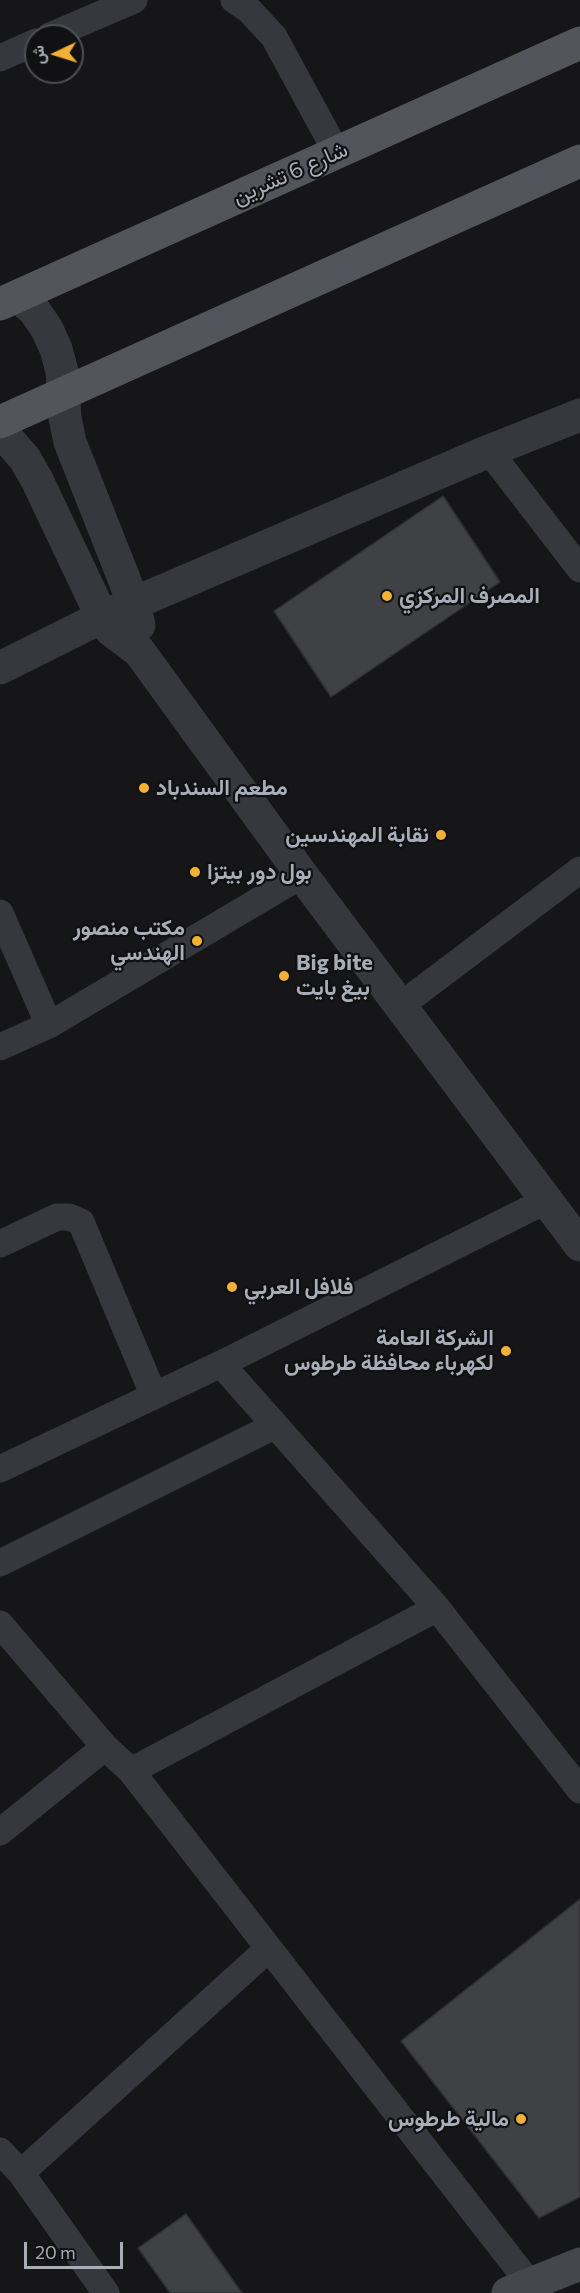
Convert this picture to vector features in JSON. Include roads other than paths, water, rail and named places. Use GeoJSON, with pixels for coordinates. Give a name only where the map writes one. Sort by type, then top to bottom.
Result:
{"type":"FeatureCollection","features":[{"type":"Feature","properties":{"kind":"main road","name":"شارع 6 تشرين"},"geometry":{"type":"LineString","coordinates":[[9,300],[580,43]]}},
{"type":"Feature","properties":{"kind":"main road"},"geometry":{"type":"LineString","coordinates":[[0,422],[580,161]]}},
{"type":"Feature","properties":{"kind":"main road"},"geometry":{"type":"LineString","coordinates":[[519,2289],[580,2264]]}},
{"type":"Feature","properties":{"kind":"street"},"geometry":{"type":"LineString","coordinates":[[234,0],[250,11],[274,37],[337,153]]}},
{"type":"Feature","properties":{"kind":"street"},"geometry":{"type":"LineString","coordinates":[[76,24],[124,2]]}},
{"type":"Feature","properties":{"kind":"street"},"geometry":{"type":"LineString","coordinates":[[0,58],[24,47]]}},
{"type":"Feature","properties":{"kind":"street"},"geometry":{"type":"LineString","coordinates":[[9,300],[34,310],[47,329],[62,371],[65,418],[77,465],[134,604],[140,634],[139,651]]}},
{"type":"Feature","properties":{"kind":"street"},"geometry":{"type":"LineString","coordinates":[[0,668],[102,617],[489,451],[580,415]]}},
{"type":"Feature","properties":{"kind":"street"},"geometry":{"type":"LineString","coordinates":[[0,430],[25,459],[37,480],[102,617],[111,630],[139,651],[302,875],[580,1245]]}},
{"type":"Feature","properties":{"kind":"street"},"geometry":{"type":"LineString","coordinates":[[489,451],[580,568]]}},
{"type":"Feature","properties":{"kind":"street"},"geometry":{"type":"LineString","coordinates":[[400,1006],[580,870]]}},
{"type":"Feature","properties":{"kind":"street"},"geometry":{"type":"LineString","coordinates":[[0,1047],[49,1025],[302,875]]}},
{"type":"Feature","properties":{"kind":"street"},"geometry":{"type":"LineString","coordinates":[[0,913],[49,1025]]}},
{"type":"Feature","properties":{"kind":"street"},"geometry":{"type":"LineString","coordinates":[[0,1469],[221,1364],[545,1201]]}},
{"type":"Feature","properties":{"kind":"street"},"geometry":{"type":"LineString","coordinates":[[0,1244],[57,1217],[69,1217],[81,1222],[154,1396]]}},
{"type":"Feature","properties":{"kind":"street"},"geometry":{"type":"LineString","coordinates":[[221,1364],[437,1608],[580,1790]]}},
{"type":"Feature","properties":{"kind":"street"},"geometry":{"type":"LineString","coordinates":[[0,1563],[274,1426]]}},
{"type":"Feature","properties":{"kind":"street"},"geometry":{"type":"LineString","coordinates":[[131,1771],[437,1608]]}},
{"type":"Feature","properties":{"kind":"street"},"geometry":{"type":"LineString","coordinates":[[0,1624],[105,1747],[131,1771],[268,1949],[519,2289]]}},
{"type":"Feature","properties":{"kind":"street"},"geometry":{"type":"LineString","coordinates":[[0,1832],[105,1747]]}},
{"type":"Feature","properties":{"kind":"street"},"geometry":{"type":"LineString","coordinates":[[21,2173],[268,1949]]}},
{"type":"Feature","properties":{"kind":"street"},"geometry":{"type":"LineString","coordinates":[[0,2151],[21,2173],[105,2293]]}},
{"type":"Feature","properties":{"kind":"place","name":"المصرف المركزي"},"geometry":{"type":"Point","coordinates":[387,596]}},
{"type":"Feature","properties":{"kind":"place","name":"مطعم السندباد"},"geometry":{"type":"Point","coordinates":[144,788]}},
{"type":"Feature","properties":{"kind":"place","name":"نقابة المهندسين"},"geometry":{"type":"Point","coordinates":[441,835]}},
{"type":"Feature","properties":{"kind":"place","name":"بول دور بيتزا"},"geometry":{"type":"Point","coordinates":[195,872]}},
{"type":"Feature","properties":{"kind":"place","name":"مكتب منصور الهندسي"},"geometry":{"type":"Point","coordinates":[197,941]}},
{"type":"Feature","properties":{"kind":"place","name":"Big bite بيغ بايت"},"geometry":{"type":"Point","coordinates":[284,976]}},
{"type":"Feature","properties":{"kind":"place","name":"فلافل العربي"},"geometry":{"type":"Point","coordinates":[232,1287]}},
{"type":"Feature","properties":{"kind":"place","name":"الشركة العامة لكهرباء محافظة طرطوس"},"geometry":{"type":"Point","coordinates":[506,1351]}},
{"type":"Feature","properties":{"kind":"place","name":"مالية طرطوس"},"geometry":{"type":"Point","coordinates":[521,2119]}}]}
